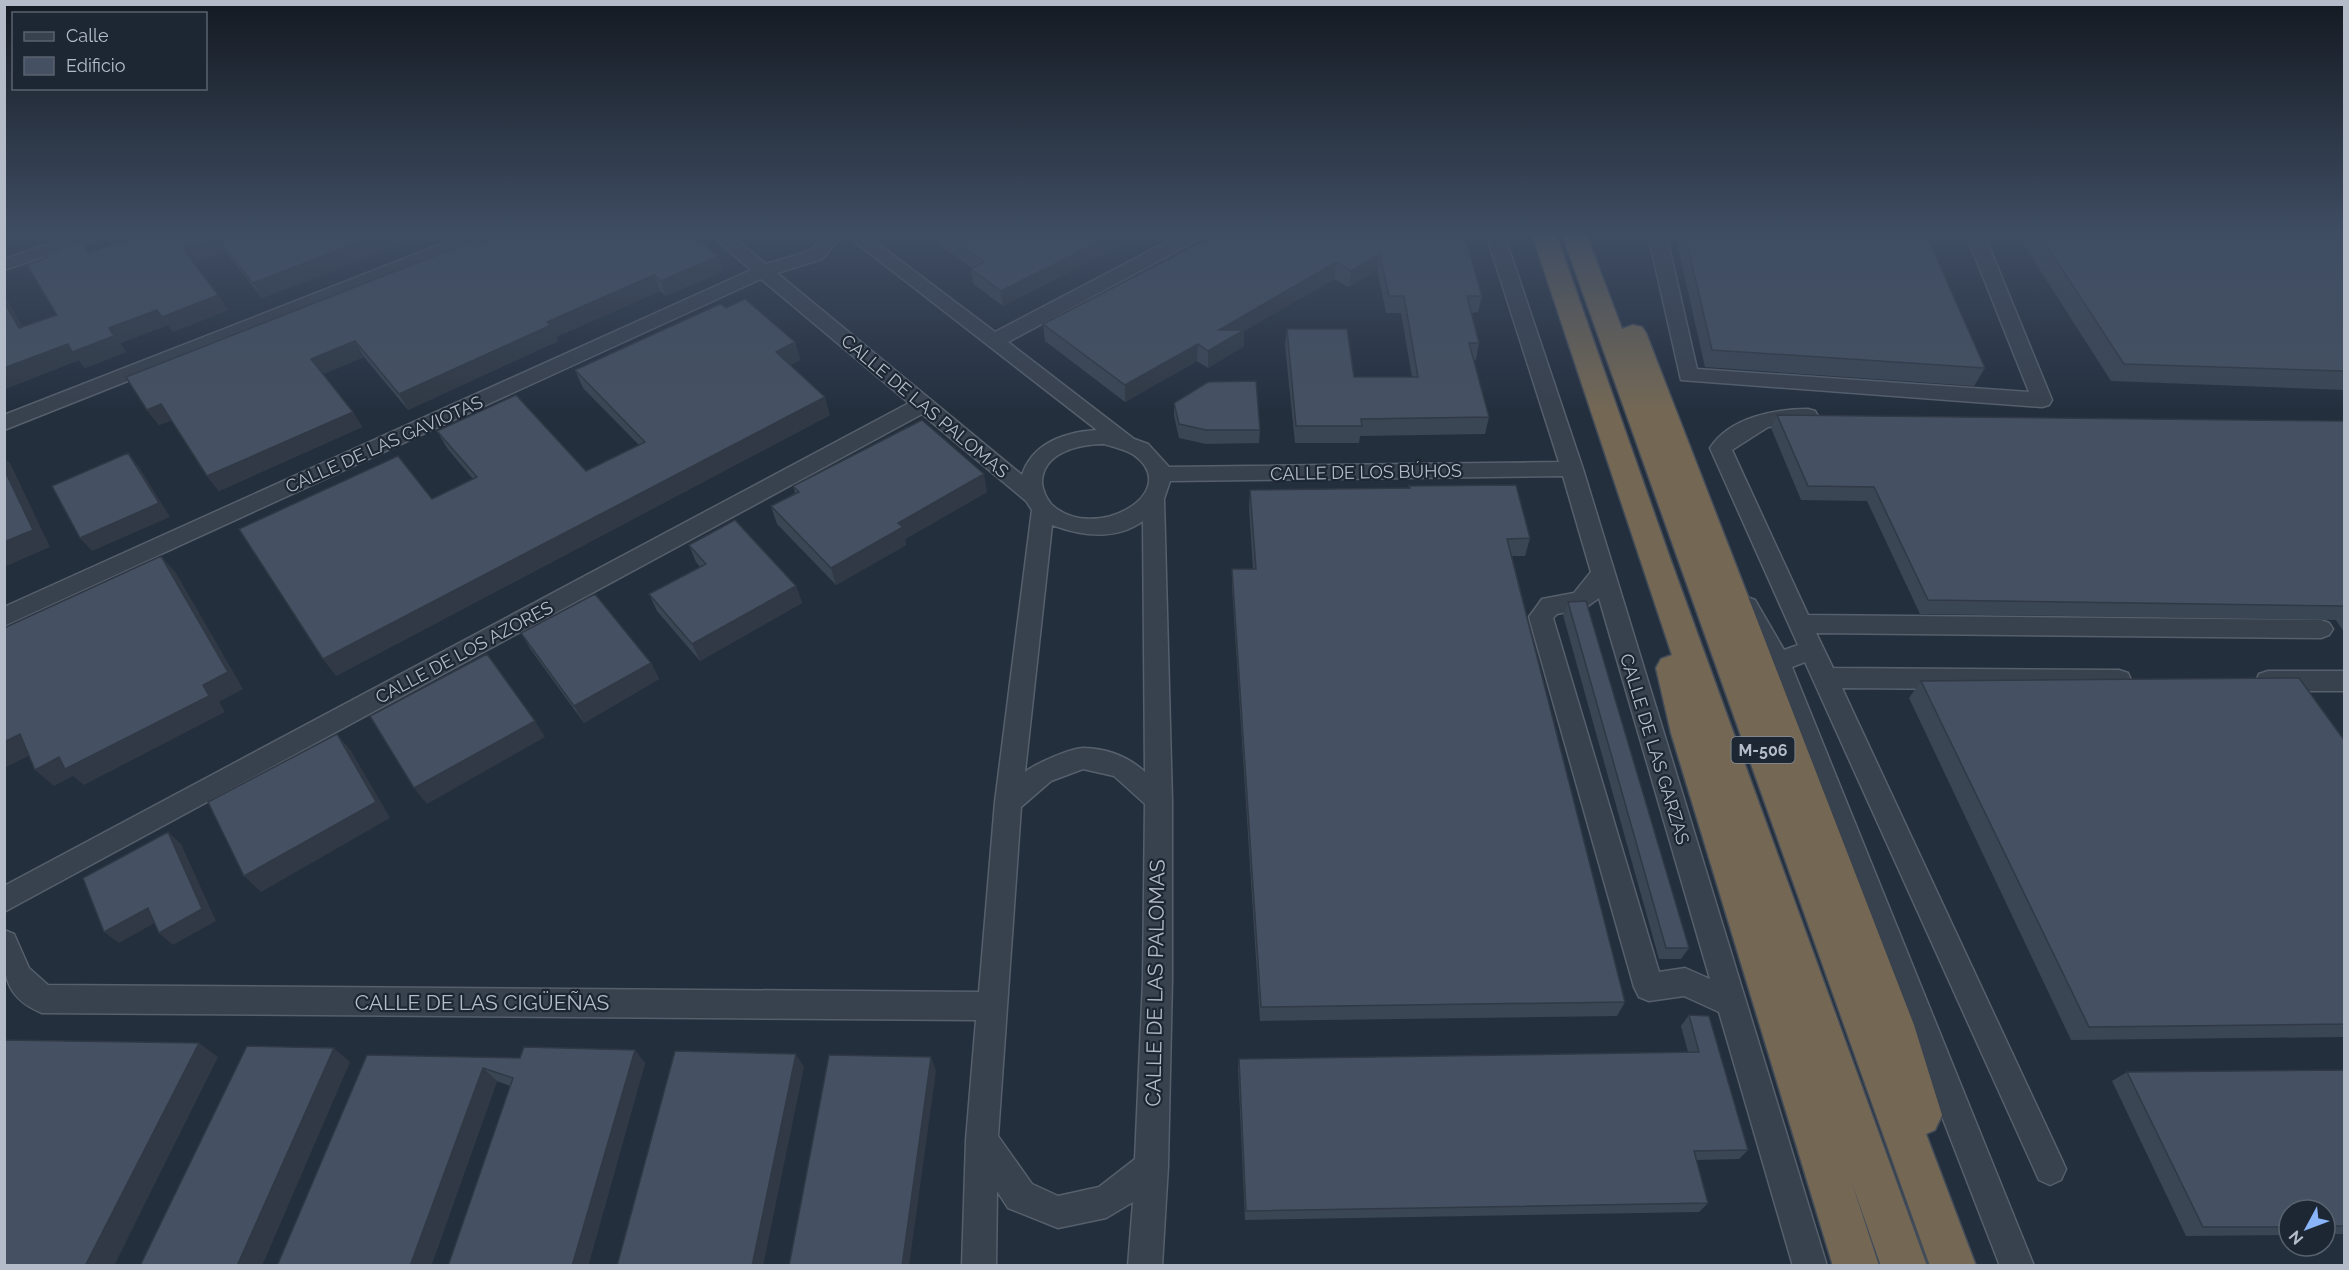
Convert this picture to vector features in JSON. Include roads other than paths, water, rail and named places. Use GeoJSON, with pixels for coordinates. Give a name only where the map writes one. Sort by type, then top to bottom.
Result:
{"type":"FeatureCollection","features":[{"type":"Feature","properties":{"kind":"highway","name":"M-506"},"geometry":{"type":"LineString","coordinates":[[1565,293],[1654,558],[1904,1266]]}},
{"type":"Feature","properties":{"kind":"highway","name":"M-506"},"geometry":{"type":"LineString","coordinates":[[1596,293],[1953,1266]]}},
{"type":"Feature","properties":{"kind":"highway"},"geometry":{"type":"LineString","coordinates":[[1617,293],[1668,422],[1893,1025],[1965,1266]]}},
{"type":"Feature","properties":{"kind":"highway"},"geometry":{"type":"LineString","coordinates":[[1654,558],[1658,607],[1689,733],[1842,1262]]}},
{"type":"Feature","properties":{"kind":"street"},"geometry":{"type":"LineString","coordinates":[[4,423],[332,293]]}},
{"type":"Feature","properties":{"kind":"street","name":"CALLE DE LAS GAVIOTAS"},"geometry":{"type":"LineString","coordinates":[[4,616],[714,293]]}},
{"type":"Feature","properties":{"kind":"street","name":"CALLE DE LAS PALOMAS"},"geometry":{"type":"LineString","coordinates":[[790,293],[1038,503]]}},
{"type":"Feature","properties":{"kind":"street"},"geometry":{"type":"LineString","coordinates":[[932,293],[1126,441],[1143,449],[1154,460],[1160,474],[1160,488],[1154,501],[1141,513],[1123,522],[1101,527],[1079,526],[1059,520],[1038,503]]}},
{"type":"Feature","properties":{"kind":"street"},"geometry":{"type":"LineString","coordinates":[[994,341],[1084,293]]}},
{"type":"Feature","properties":{"kind":"street","name":"CALLE DE LAS GARZAS"},"geometry":{"type":"LineString","coordinates":[[1516,293],[1572,469],[1731,1003],[1842,1262]]}},
{"type":"Feature","properties":{"kind":"street"},"geometry":{"type":"LineString","coordinates":[[1669,293],[1688,375],[2042,400],[1999,293]]}},
{"type":"Feature","properties":{"kind":"street","name":"CALLE DE LOS AZORES"},"geometry":{"type":"LineString","coordinates":[[4,900],[924,405]]}},
{"type":"Feature","properties":{"kind":"street"},"geometry":{"type":"LineString","coordinates":[[1823,416],[1776,416],[1744,428],[1721,448],[2050,1169]]}},
{"type":"Feature","properties":{"kind":"street"},"geometry":{"type":"LineString","coordinates":[[2013,419],[2048,419]]}},
{"type":"Feature","properties":{"kind":"street"},"geometry":{"type":"LineString","coordinates":[[1668,422],[1744,600],[1778,662],[2017,1266]]}},
{"type":"Feature","properties":{"kind":"street"},"geometry":{"type":"LineString","coordinates":[[979,1266],[982,1140],[991,1006],[1008,802],[1038,503],[1030,480],[1036,465],[1047,452],[1065,443],[1084,438],[1106,437],[1126,441]]}},
{"type":"Feature","properties":{"kind":"street","name":"CALLE DE LOS BÚHOS"},"geometry":{"type":"LineString","coordinates":[[1160,474],[1572,469]]}},
{"type":"Feature","properties":{"kind":"street","name":"CALLE DE LAS PALOMAS"},"geometry":{"type":"LineString","coordinates":[[1145,1266],[1152,1166],[1159,801],[1154,501]]}},
{"type":"Feature","properties":{"kind":"street"},"geometry":{"type":"LineString","coordinates":[[1602,573],[1589,594],[1576,604],[1550,605],[1541,617],[1649,987],[1684,982],[1731,1003]]}},
{"type":"Feature","properties":{"kind":"street"},"geometry":{"type":"LineString","coordinates":[[1800,624],[2320,629]]}},
{"type":"Feature","properties":{"kind":"street"},"geometry":{"type":"LineString","coordinates":[[1778,662],[1812,650]]}},
{"type":"Feature","properties":{"kind":"street"},"geometry":{"type":"LineString","coordinates":[[1825,678],[2144,680]]}},
{"type":"Feature","properties":{"kind":"street"},"geometry":{"type":"LineString","coordinates":[[2250,680],[2344,681]]}},
{"type":"Feature","properties":{"kind":"street"},"geometry":{"type":"LineString","coordinates":[[1008,802],[1042,773],[1083,758],[1122,767],[1159,801]]}},
{"type":"Feature","properties":{"kind":"street","name":"CALLE DE LAS CIGÜEÑAS"},"geometry":{"type":"LineString","coordinates":[[4,944],[19,978],[42,999],[991,1006]]}},
{"type":"Feature","properties":{"kind":"street"},"geometry":{"type":"LineString","coordinates":[[982,1140],[1020,1196],[1058,1212],[1106,1202],[1152,1166]]}}]}
